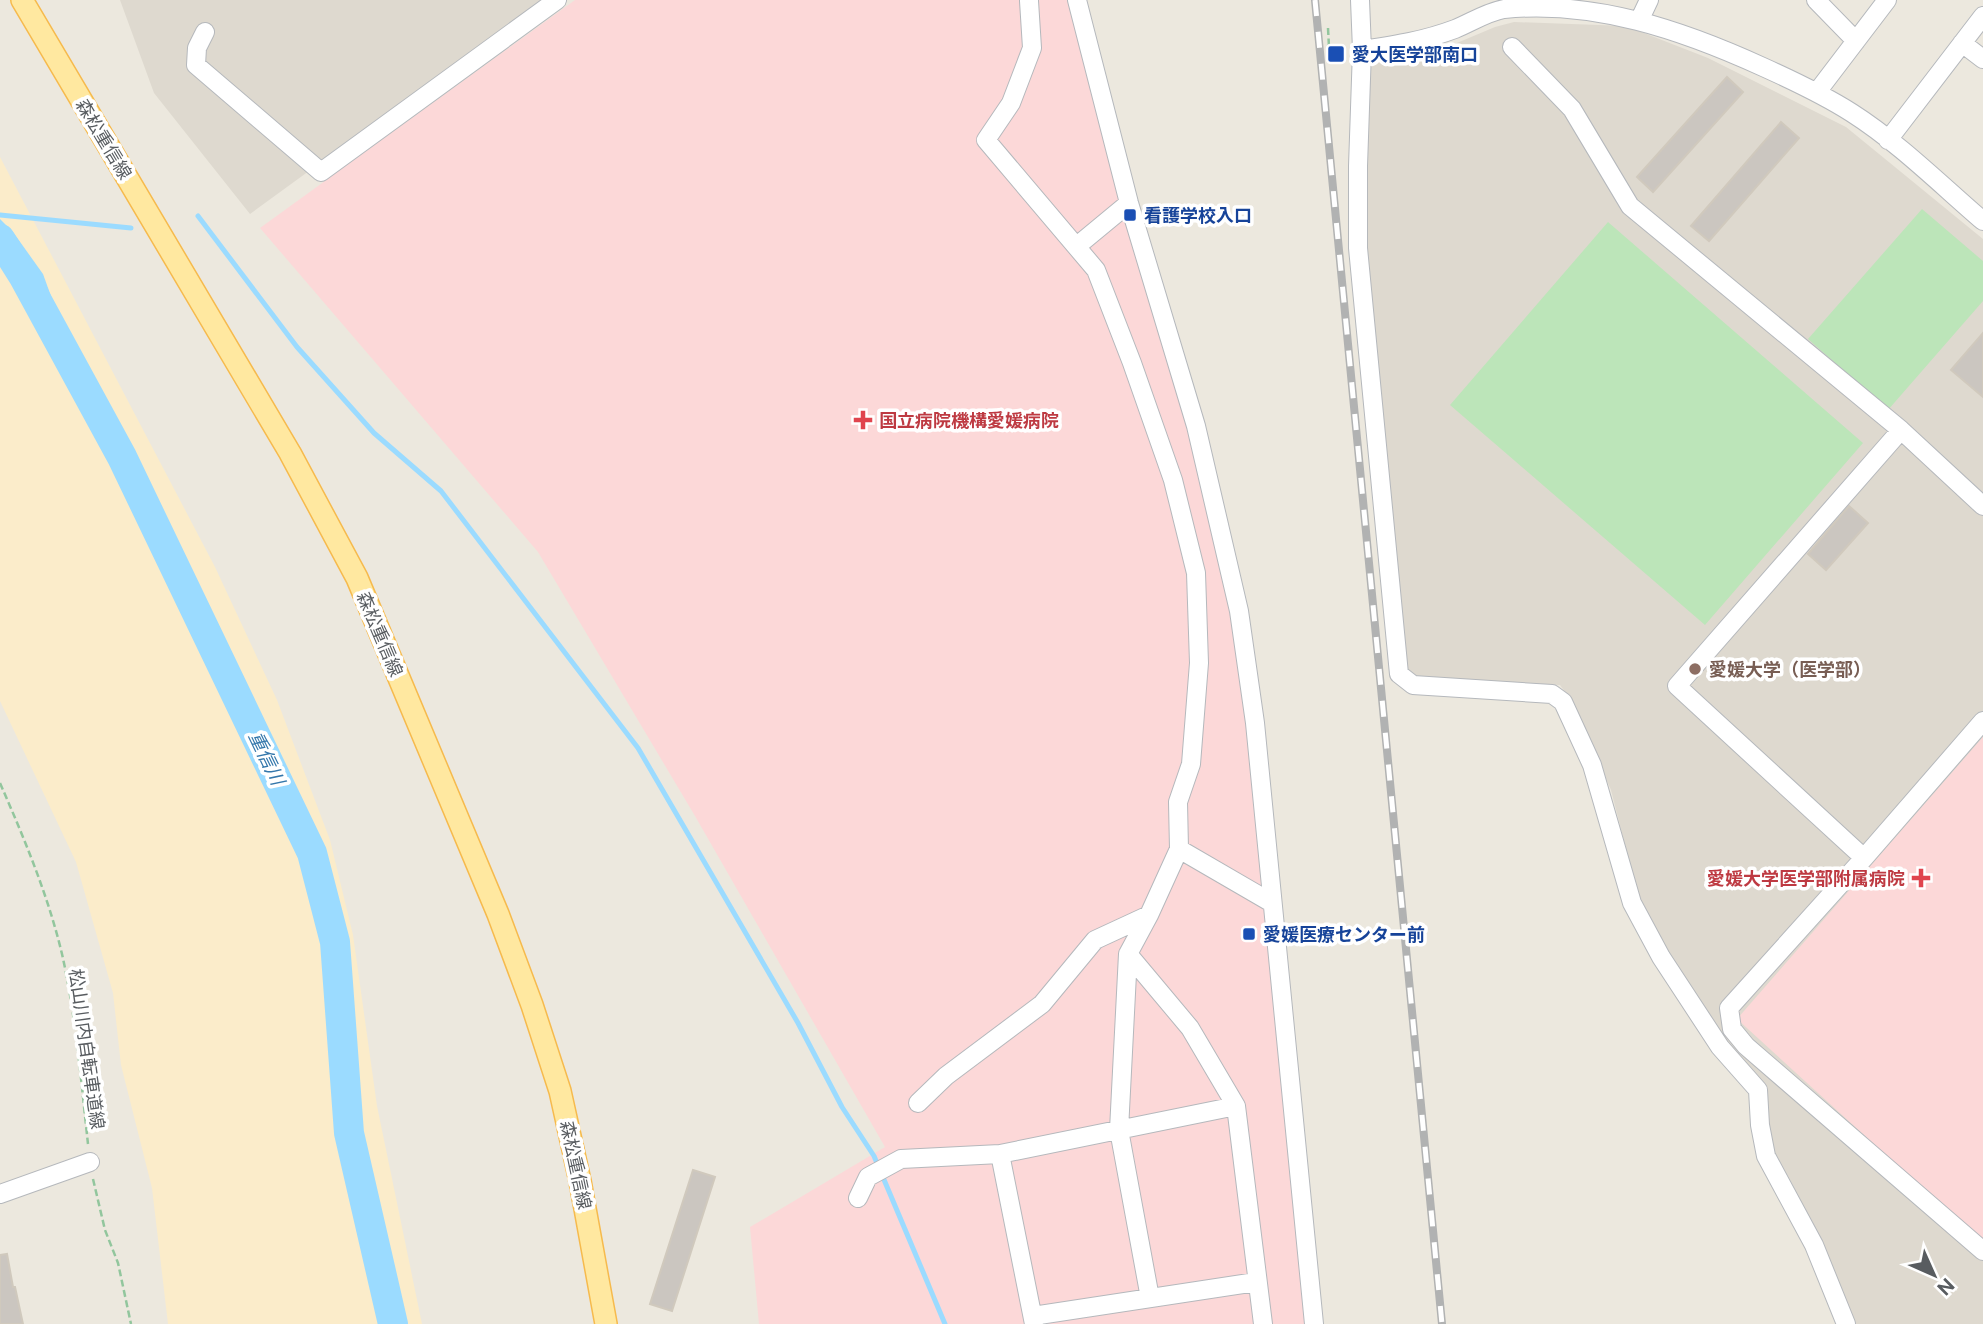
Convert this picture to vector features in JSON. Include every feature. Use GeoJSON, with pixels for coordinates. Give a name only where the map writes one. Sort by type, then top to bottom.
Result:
{"type":"FeatureCollection","features":[{"type":"Feature","properties":{"kind":"main road","name":"森松重信線"},"geometry":{"type":"LineString","coordinates":[[22,0],[290,453],[357,578],[498,914],[532,1005],[560,1091],[580,1181],[606,1324]]}},
{"type":"Feature","properties":{"kind":"street"},"geometry":{"type":"LineString","coordinates":[[205,32],[197,48],[196,65],[321,172],[557,0]]}},
{"type":"Feature","properties":{"kind":"street"},"geometry":{"type":"LineString","coordinates":[[1077,0],[1129,203],[1196,426],[1239,611],[1255,723],[1314,1324]]}},
{"type":"Feature","properties":{"kind":"street"},"geometry":{"type":"LineString","coordinates":[[1360,0],[1362,50],[1358,248],[1399,674],[1413,685],[1552,694],[1563,702],[1592,765],[1632,903],[1661,957],[1720,1048],[1758,1090],[1759,1125],[1766,1156],[1814,1245],[1846,1324]]}},
{"type":"Feature","properties":{"kind":"street"},"geometry":{"type":"LineString","coordinates":[[1640,19],[1649,0]]}},
{"type":"Feature","properties":{"kind":"street"},"geometry":{"type":"LineString","coordinates":[[1816,0],[1856,41]]}},
{"type":"Feature","properties":{"kind":"street"},"geometry":{"type":"LineString","coordinates":[[1817,92],[1887,0]]}},
{"type":"Feature","properties":{"kind":"street"},"geometry":{"type":"LineString","coordinates":[[1029,1],[1032,48],[1011,103],[986,140],[1096,270],[1173,480],[1196,573],[1199,663],[1191,764],[1178,802],[1179,849],[1128,954],[1119,1130],[1150,1298]]}},
{"type":"Feature","properties":{"kind":"street"},"geometry":{"type":"LineString","coordinates":[[1362,50],[1414,43],[1501,9],[1547,3],[1640,19],[1717,46],[1817,92],[1854,114],[1888,140],[1983,221]]}},
{"type":"Feature","properties":{"kind":"street"},"geometry":{"type":"LineString","coordinates":[[1888,140],[1983,16]]}},
{"type":"Feature","properties":{"kind":"street"},"geometry":{"type":"LineString","coordinates":[[1962,43],[1983,59]]}},
{"type":"Feature","properties":{"kind":"street"},"geometry":{"type":"LineString","coordinates":[[1512,47],[1572,109],[1630,206],[1901,430],[1983,506]]}},
{"type":"Feature","properties":{"kind":"street"},"geometry":{"type":"LineString","coordinates":[[1077,246],[1129,203]]}},
{"type":"Feature","properties":{"kind":"street"},"geometry":{"type":"LineString","coordinates":[[1864,858],[1677,686],[1901,430]]}},
{"type":"Feature","properties":{"kind":"street"},"geometry":{"type":"LineString","coordinates":[[1983,721],[1729,1008],[1732,1030],[1746,1046],[1983,1251]]}},
{"type":"Feature","properties":{"kind":"street"},"geometry":{"type":"LineString","coordinates":[[1179,849],[1272,903]]}},
{"type":"Feature","properties":{"kind":"street"},"geometry":{"type":"LineString","coordinates":[[918,1103],[946,1076],[1042,1004],[1095,940],[1149,915]]}},
{"type":"Feature","properties":{"kind":"street"},"geometry":{"type":"LineString","coordinates":[[1128,954],[1190,1028],[1236,1106],[1263,1324]]}},
{"type":"Feature","properties":{"kind":"street"},"geometry":{"type":"LineString","coordinates":[[858,1198],[868,1177],[901,1159],[1000,1154],[1236,1106]]}},
{"type":"Feature","properties":{"kind":"street"},"geometry":{"type":"LineString","coordinates":[[1000,1154],[1034,1320],[1150,1298],[1256,1282]]}},
{"type":"Feature","properties":{"kind":"street"},"geometry":{"type":"LineString","coordinates":[[0,1194],[90,1162]]}},
{"type":"Feature","properties":{"kind":"path"},"geometry":{"type":"LineString","coordinates":[[1328,28],[1329,47]]}},
{"type":"Feature","properties":{"kind":"path","name":"松山川内自転車道線"},"geometry":{"type":"LineString","coordinates":[[0,783],[26,844],[61,953],[72,1009],[96,1198],[118,1263],[131,1324]]}},
{"type":"Feature","properties":{"kind":"shaded area"},"geometry":{"type":"Polygon","coordinates":[[[120,0],[544,0],[250,214],[154,93],[120,0]]]}},
{"type":"Feature","properties":{"kind":"shaded area"},"geometry":{"type":"Polygon","coordinates":[[[575,0],[1067,0],[1188,429],[1231,610],[1248,713],[1308,1324],[759,1324],[750,1227],[885,1147],[695,816],[538,552],[260,228],[575,0]]]}},
{"type":"Feature","properties":{"kind":"shaded area","name":"愛媛大学（医学部）"},"geometry":{"type":"Polygon","coordinates":[[[1514,22],[1626,26],[1708,58],[1846,127],[1983,239],[1983,1324],[1854,1324],[1826,1251],[1788,1176],[1771,1155],[1766,1123],[1734,1052],[1661,946],[1638,896],[1611,790],[1571,700],[1560,685],[1416,680],[1405,665],[1365,247],[1366,62],[1433,53],[1495,27],[1514,22]]]}},
{"type":"Feature","properties":{"kind":"shaded area","name":"愛媛大学医学部附属病院"},"geometry":{"type":"Polygon","coordinates":[[[1983,737],[1983,1242],[1899,1170],[1737,1019],[1983,737]]]}},
{"type":"Feature","properties":{"kind":"green space"},"geometry":{"type":"Polygon","coordinates":[[[1922,209],[1983,261],[1983,301],[1888,410],[1808,339],[1922,209]]]}},
{"type":"Feature","properties":{"kind":"green space"},"geometry":{"type":"Polygon","coordinates":[[[1608,222],[1863,443],[1705,625],[1450,405],[1608,222]]]}},
{"type":"Feature","properties":{"kind":"sand"},"geometry":{"type":"Polygon","coordinates":[[[0,157],[215,567],[277,700],[330,840],[353,935],[377,1106],[422,1324],[168,1324],[152,1188],[121,1065],[113,993],[76,862],[0,701],[0,157]]]}},
{"type":"Feature","properties":{"kind":"water"},"geometry":{"type":"Polygon","coordinates":[[[0,219],[13,232],[43,274],[60,321],[0,260],[0,219]]]}},
{"type":"Feature","properties":{"kind":"building"},"geometry":{"type":"Polygon","coordinates":[[[1727,77],[1743,92],[1653,192],[1637,177],[1727,77]]]}},
{"type":"Feature","properties":{"kind":"building"},"geometry":{"type":"Polygon","coordinates":[[[1781,122],[1799,138],[1709,241],[1691,226],[1781,122]]]}},
{"type":"Feature","properties":{"kind":"building"},"geometry":{"type":"Polygon","coordinates":[[[1983,333],[1983,397],[1951,370],[1983,333]]]}},
{"type":"Feature","properties":{"kind":"building"},"geometry":{"type":"Polygon","coordinates":[[[1849,506],[1868,523],[1826,570],[1808,554],[1849,506]]]}},
{"type":"Feature","properties":{"kind":"building"},"geometry":{"type":"Polygon","coordinates":[[[693,1170],[715,1177],[672,1311],[650,1304],[693,1170]]]}},
{"type":"Feature","properties":{"kind":"building"},"geometry":{"type":"Polygon","coordinates":[[[7,1254],[23,1324],[0,1324],[0,1255],[7,1254]]]}},
{"type":"Feature","properties":{"kind":"waterway"},"geometry":{"type":"LineString","coordinates":[[0,215],[131,228]]}},
{"type":"Feature","properties":{"kind":"waterway"},"geometry":{"type":"LineString","coordinates":[[198,216],[297,347],[374,433],[441,491],[638,748],[798,1023],[842,1107],[874,1156],[945,1324]]}},
{"type":"Feature","properties":{"kind":"waterway","name":"重信川"},"geometry":{"type":"LineString","coordinates":[[0,239],[24,277],[122,457],[312,853],[335,942],[349,1133],[393,1324]]}},
{"type":"Feature","properties":{"kind":"railway"},"geometry":{"type":"LineString","coordinates":[[1315,0],[1442,1324]]}},
{"type":"Feature","properties":{"kind":"place","name":"愛大医学部南口"},"geometry":{"type":"Point","coordinates":[1336,54]}},
{"type":"Feature","properties":{"kind":"place","name":"看護学校入口"},"geometry":{"type":"Point","coordinates":[1130,215]}},
{"type":"Feature","properties":{"kind":"place","name":"国立病院機構愛媛病院"},"geometry":{"type":"Point","coordinates":[863,420]}},
{"type":"Feature","properties":{"kind":"place","name":"愛媛大学（医学部）"},"geometry":{"type":"Point","coordinates":[1695,669]}},
{"type":"Feature","properties":{"kind":"place","name":"愛媛大学医学部附属病院"},"geometry":{"type":"Point","coordinates":[1921,878]}},
{"type":"Feature","properties":{"kind":"place","name":"愛媛医療センター前"},"geometry":{"type":"Point","coordinates":[1249,934]}}]}
